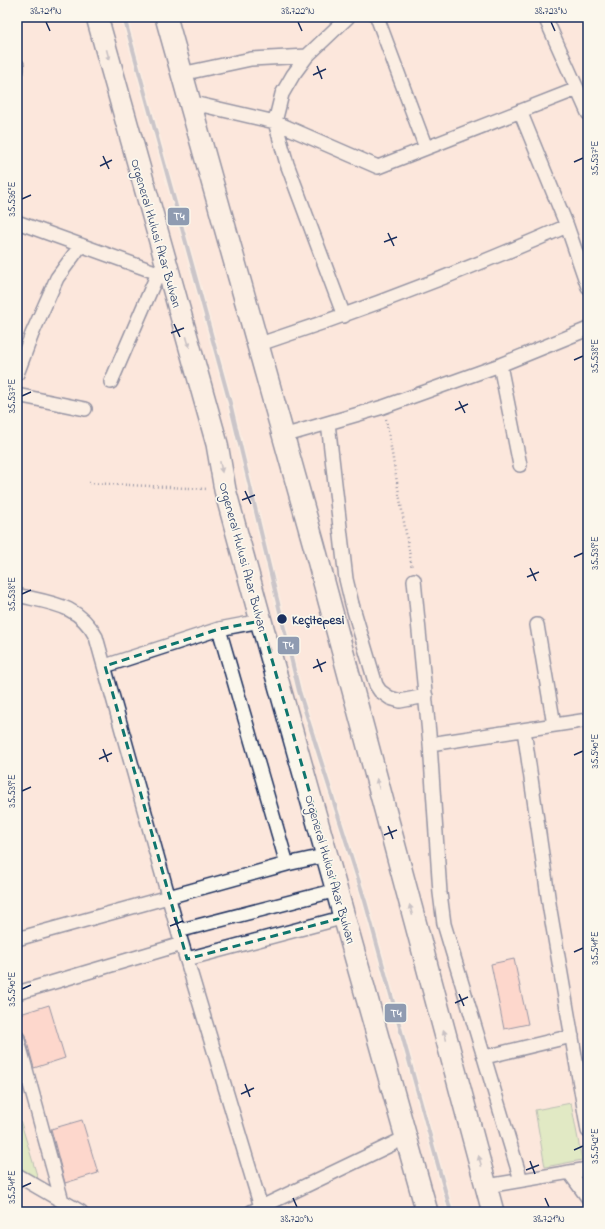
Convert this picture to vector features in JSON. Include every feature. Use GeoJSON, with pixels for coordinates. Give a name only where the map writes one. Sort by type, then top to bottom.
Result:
{"type":"FeatureCollection","features":[{"type":"Feature","properties":{"kind":"main road","name":"Orgeneral Hulusi Akar Bulvarı"},"geometry":{"type":"LineString","coordinates":[[98,17],[164,275],[217,444],[225,490],[261,622],[328,855],[427,1212]]}},
{"type":"Feature","properties":{"kind":"main road"},"geometry":{"type":"LineString","coordinates":[[170,20],[181,74],[283,436],[494,1212]]}},
{"type":"Feature","properties":{"kind":"street"},"geometry":{"type":"LineString","coordinates":[[344,316],[287,164],[275,122],[282,94],[287,84],[307,56],[348,17]]}},
{"type":"Feature","properties":{"kind":"street"},"geometry":{"type":"LineString","coordinates":[[377,17],[426,148]]}},
{"type":"Feature","properties":{"kind":"street"},"geometry":{"type":"LineString","coordinates":[[545,17],[588,113]]}},
{"type":"Feature","properties":{"kind":"street"},"geometry":{"type":"LineString","coordinates":[[181,74],[244,60],[307,56]]}},
{"type":"Feature","properties":{"kind":"street"},"geometry":{"type":"LineString","coordinates":[[17,65],[17,70]]}},
{"type":"Feature","properties":{"kind":"street"},"geometry":{"type":"LineString","coordinates":[[189,102],[275,122],[378,167],[577,89]]}},
{"type":"Feature","properties":{"kind":"street"},"geometry":{"type":"LineString","coordinates":[[520,111],[567,226],[588,287]]}},
{"type":"Feature","properties":{"kind":"street"},"geometry":{"type":"LineString","coordinates":[[17,222],[164,275],[111,382]]}},
{"type":"Feature","properties":{"kind":"street"},"geometry":{"type":"LineString","coordinates":[[257,345],[344,316],[443,279],[567,226]]}},
{"type":"Feature","properties":{"kind":"street"},"geometry":{"type":"LineString","coordinates":[[17,374],[32,334],[57,278],[82,245]]}},
{"type":"Feature","properties":{"kind":"street"},"geometry":{"type":"LineString","coordinates":[[283,436],[383,407],[500,365],[588,329]]}},
{"type":"Feature","properties":{"kind":"street"},"geometry":{"type":"LineString","coordinates":[[500,365],[520,465]]}},
{"type":"Feature","properties":{"kind":"street"},"geometry":{"type":"LineString","coordinates":[[17,395],[85,409]]}},
{"type":"Feature","properties":{"kind":"street"},"geometry":{"type":"LineString","coordinates":[[328,423],[346,579],[376,685],[385,696],[395,700],[426,696]]}},
{"type":"Feature","properties":{"kind":"street"},"geometry":{"type":"LineString","coordinates":[[414,580],[426,696],[440,893],[444,924],[521,1180]]}},
{"type":"Feature","properties":{"kind":"street"},"geometry":{"type":"LineString","coordinates":[[17,595],[67,607],[81,616],[96,637],[256,1210],[407,1138]]}},
{"type":"Feature","properties":{"kind":"street"},"geometry":{"type":"LineString","coordinates":[[105,666],[219,629],[261,622]]}},
{"type":"Feature","properties":{"kind":"street"},"geometry":{"type":"LineString","coordinates":[[537,625],[554,725]]}},
{"type":"Feature","properties":{"kind":"street"},"geometry":{"type":"LineString","coordinates":[[219,629],[287,864]]}},
{"type":"Feature","properties":{"kind":"street"},"geometry":{"type":"LineString","coordinates":[[430,744],[588,720]]}},
{"type":"Feature","properties":{"kind":"street"},"geometry":{"type":"LineString","coordinates":[[524,730],[550,910],[588,1131]]}},
{"type":"Feature","properties":{"kind":"street"},"geometry":{"type":"LineString","coordinates":[[17,939],[287,864],[328,855]]}},
{"type":"Feature","properties":{"kind":"street"},"geometry":{"type":"LineString","coordinates":[[178,931],[337,890]]}},
{"type":"Feature","properties":{"kind":"street"},"geometry":{"type":"LineString","coordinates":[[187,959],[345,917]]}},
{"type":"Feature","properties":{"kind":"street"},"geometry":{"type":"LineString","coordinates":[[17,993],[182,944]]}},
{"type":"Feature","properties":{"kind":"street"},"geometry":{"type":"LineString","coordinates":[[485,1057],[572,1036]]}},
{"type":"Feature","properties":{"kind":"street"},"geometry":{"type":"LineString","coordinates":[[17,1037],[62,1201]]}},
{"type":"Feature","properties":{"kind":"street"},"geometry":{"type":"LineString","coordinates":[[486,1186],[588,1169]]}},
{"type":"Feature","properties":{"kind":"street"},"geometry":{"type":"LineString","coordinates":[[569,1172],[588,1198]]}},
{"type":"Feature","properties":{"kind":"street"},"geometry":{"type":"LineString","coordinates":[[17,1175],[81,1212]]}},
{"type":"Feature","properties":{"kind":"path"},"geometry":{"type":"LineString","coordinates":[[383,407],[414,580]]}},
{"type":"Feature","properties":{"kind":"path"},"geometry":{"type":"LineString","coordinates":[[89,483],[225,490]]}},
{"type":"Feature","properties":{"kind":"highlighted area"},"geometry":{"type":"Polygon","coordinates":[[[261,621],[345,917],[187,959],[105,666],[219,629],[261,621]]]}},
{"type":"Feature","properties":{"kind":"green space"},"geometry":{"type":"Polygon","coordinates":[[[571,1103],[582,1160],[545,1167],[535,1110],[571,1103]]]}},
{"type":"Feature","properties":{"kind":"green space"},"geometry":{"type":"Polygon","coordinates":[[[17,1110],[43,1195],[17,1178],[17,1110]]]}},
{"type":"Feature","properties":{"kind":"building"},"geometry":{"type":"Polygon","coordinates":[[[514,959],[528,1024],[504,1029],[491,964],[514,959]]]}},
{"type":"Feature","properties":{"kind":"building"},"geometry":{"type":"Polygon","coordinates":[[[49,1005],[65,1058],[34,1068],[25,1035],[22,1031],[17,1029],[17,1015],[49,1005]]]}},
{"type":"Feature","properties":{"kind":"building"},"geometry":{"type":"Polygon","coordinates":[[[82,1120],[98,1173],[65,1183],[51,1129],[82,1120]]]}},
{"type":"Feature","properties":{"kind":"transit line","name":"T4"},"geometry":{"type":"LineString","coordinates":[[124,17],[230,403],[299,691],[365,901],[451,1212]]}},
{"type":"Feature","properties":{"kind":"place","name":"Keçitepesi"},"geometry":{"type":"Point","coordinates":[282,619]}}]}
